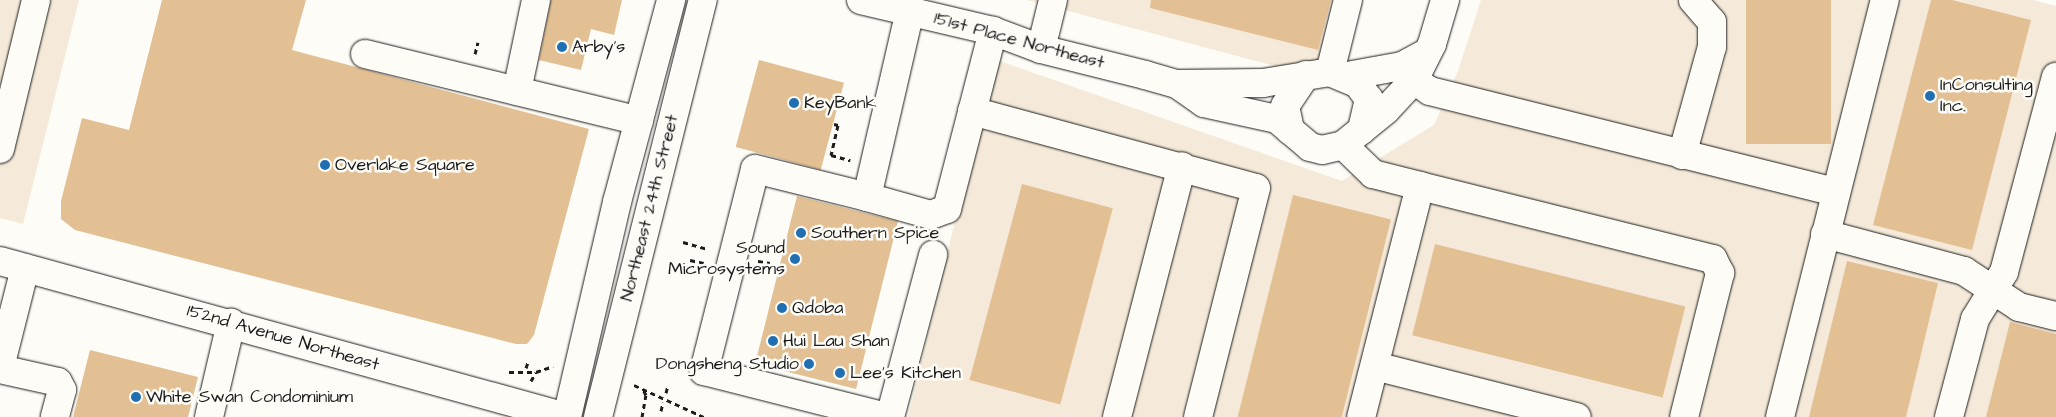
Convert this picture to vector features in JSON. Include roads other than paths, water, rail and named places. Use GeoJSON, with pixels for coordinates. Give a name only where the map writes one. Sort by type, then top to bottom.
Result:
{"type":"FeatureCollection","features":[{"type":"Feature","properties":{"kind":"street"},"geometry":{"type":"LineString","coordinates":[[0,149],[36,0]]}},
{"type":"Feature","properties":{"kind":"street"},"geometry":{"type":"LineString","coordinates":[[517,91],[536,0]]}},
{"type":"Feature","properties":{"kind":"street","name":"Northeast 24th Street"},"geometry":{"type":"LineString","coordinates":[[566,417],[671,0]]}},
{"type":"Feature","properties":{"kind":"street","name":"Northeast 24th Street"},"geometry":{"type":"LineString","coordinates":[[598,417],[702,0]]}},
{"type":"Feature","properties":{"kind":"street","name":"151st Place Northeast"},"geometry":{"type":"LineString","coordinates":[[861,0],[993,31],[1041,48],[1177,84],[1263,83],[1402,66],[1424,55]]}},
{"type":"Feature","properties":{"kind":"street"},"geometry":{"type":"LineString","coordinates":[[1041,48],[1053,0]]}},
{"type":"Feature","properties":{"kind":"street"},"geometry":{"type":"LineString","coordinates":[[1348,0],[1328,74],[1285,106],[1290,130],[1310,148],[1322,150],[1353,138],[1414,80],[1424,55],[1432,44],[1445,0]]}},
{"type":"Feature","properties":{"kind":"street"},"geometry":{"type":"LineString","coordinates":[[1682,155],[1712,47],[1712,22],[1693,0]]}},
{"type":"Feature","properties":{"kind":"street"},"geometry":{"type":"LineString","coordinates":[[1780,417],[1885,0]]}},
{"type":"Feature","properties":{"kind":"street"},"geometry":{"type":"LineString","coordinates":[[867,197],[910,11]]}},
{"type":"Feature","properties":{"kind":"street"},"geometry":{"type":"LineString","coordinates":[[886,417],[704,371],[754,169],[931,215],[947,208],[993,31]]}},
{"type":"Feature","properties":{"kind":"street"},"geometry":{"type":"LineString","coordinates":[[365,54],[639,121]]}},
{"type":"Feature","properties":{"kind":"street"},"geometry":{"type":"LineString","coordinates":[[1328,74],[1369,99],[1353,138]]}},
{"type":"Feature","properties":{"kind":"street"},"geometry":{"type":"LineString","coordinates":[[1949,417],[1975,319],[1994,293],[2004,272],[2056,77]]}},
{"type":"Feature","properties":{"kind":"street"},"geometry":{"type":"LineString","coordinates":[[1414,80],[1430,91],[1836,192]]}},
{"type":"Feature","properties":{"kind":"street","name":"151st Place Northeast"},"geometry":{"type":"LineString","coordinates":[[1177,84],[1204,103],[1277,119],[1290,130]]}},
{"type":"Feature","properties":{"kind":"street"},"geometry":{"type":"LineString","coordinates":[[972,111],[1182,166],[1256,188],[1198,417]]}},
{"type":"Feature","properties":{"kind":"street"},"geometry":{"type":"LineString","coordinates":[[1353,138],[1373,174],[1713,259],[1720,273],[1684,417]]}},
{"type":"Feature","properties":{"kind":"street"},"geometry":{"type":"LineString","coordinates":[[1117,417],[1182,166]]}},
{"type":"Feature","properties":{"kind":"street"},"geometry":{"type":"LineString","coordinates":[[1361,417],[1420,186]]}},
{"type":"Feature","properties":{"kind":"street"},"geometry":{"type":"LineString","coordinates":[[1825,234],[1964,271],[1994,293],[2019,306],[2056,316]]}},
{"type":"Feature","properties":{"kind":"street"},"geometry":{"type":"LineString","coordinates":[[890,417],[934,255]]}},
{"type":"Feature","properties":{"kind":"street"},"geometry":{"type":"LineString","coordinates":[[12,264],[0,368],[62,386],[55,417]]}},
{"type":"Feature","properties":{"kind":"street","name":"152nd Avenue Northeast"},"geometry":{"type":"LineString","coordinates":[[12,264],[566,417]]}},
{"type":"Feature","properties":{"kind":"street"},"geometry":{"type":"LineString","coordinates":[[209,417],[231,323]]}},
{"type":"Feature","properties":{"kind":"street"},"geometry":{"type":"LineString","coordinates":[[1375,366],[1577,417]]}},
{"type":"Feature","properties":{"kind":"place","name":"Arby's"},"geometry":{"type":"Point","coordinates":[562,47]}},
{"type":"Feature","properties":{"kind":"place","name":"InConsulting Inc."},"geometry":{"type":"Point","coordinates":[1930,96]}},
{"type":"Feature","properties":{"kind":"place","name":"KeyBank"},"geometry":{"type":"Point","coordinates":[794,103]}},
{"type":"Feature","properties":{"kind":"place","name":"Overlake Square"},"geometry":{"type":"Point","coordinates":[325,165]}},
{"type":"Feature","properties":{"kind":"place","name":"Southern Spice"},"geometry":{"type":"Point","coordinates":[801,233]}},
{"type":"Feature","properties":{"kind":"place","name":"Sound Microsystems"},"geometry":{"type":"Point","coordinates":[795,259]}},
{"type":"Feature","properties":{"kind":"place","name":"Qdoba"},"geometry":{"type":"Point","coordinates":[782,308]}},
{"type":"Feature","properties":{"kind":"place","name":"Hui Lau Shan"},"geometry":{"type":"Point","coordinates":[773,341]}},
{"type":"Feature","properties":{"kind":"place","name":"Dongsheng Studio"},"geometry":{"type":"Point","coordinates":[809,364]}},
{"type":"Feature","properties":{"kind":"place","name":"Lee’s Kitchen"},"geometry":{"type":"Point","coordinates":[840,373]}},
{"type":"Feature","properties":{"kind":"place","name":"White Swan Condominium"},"geometry":{"type":"Point","coordinates":[136,397]}}]}
